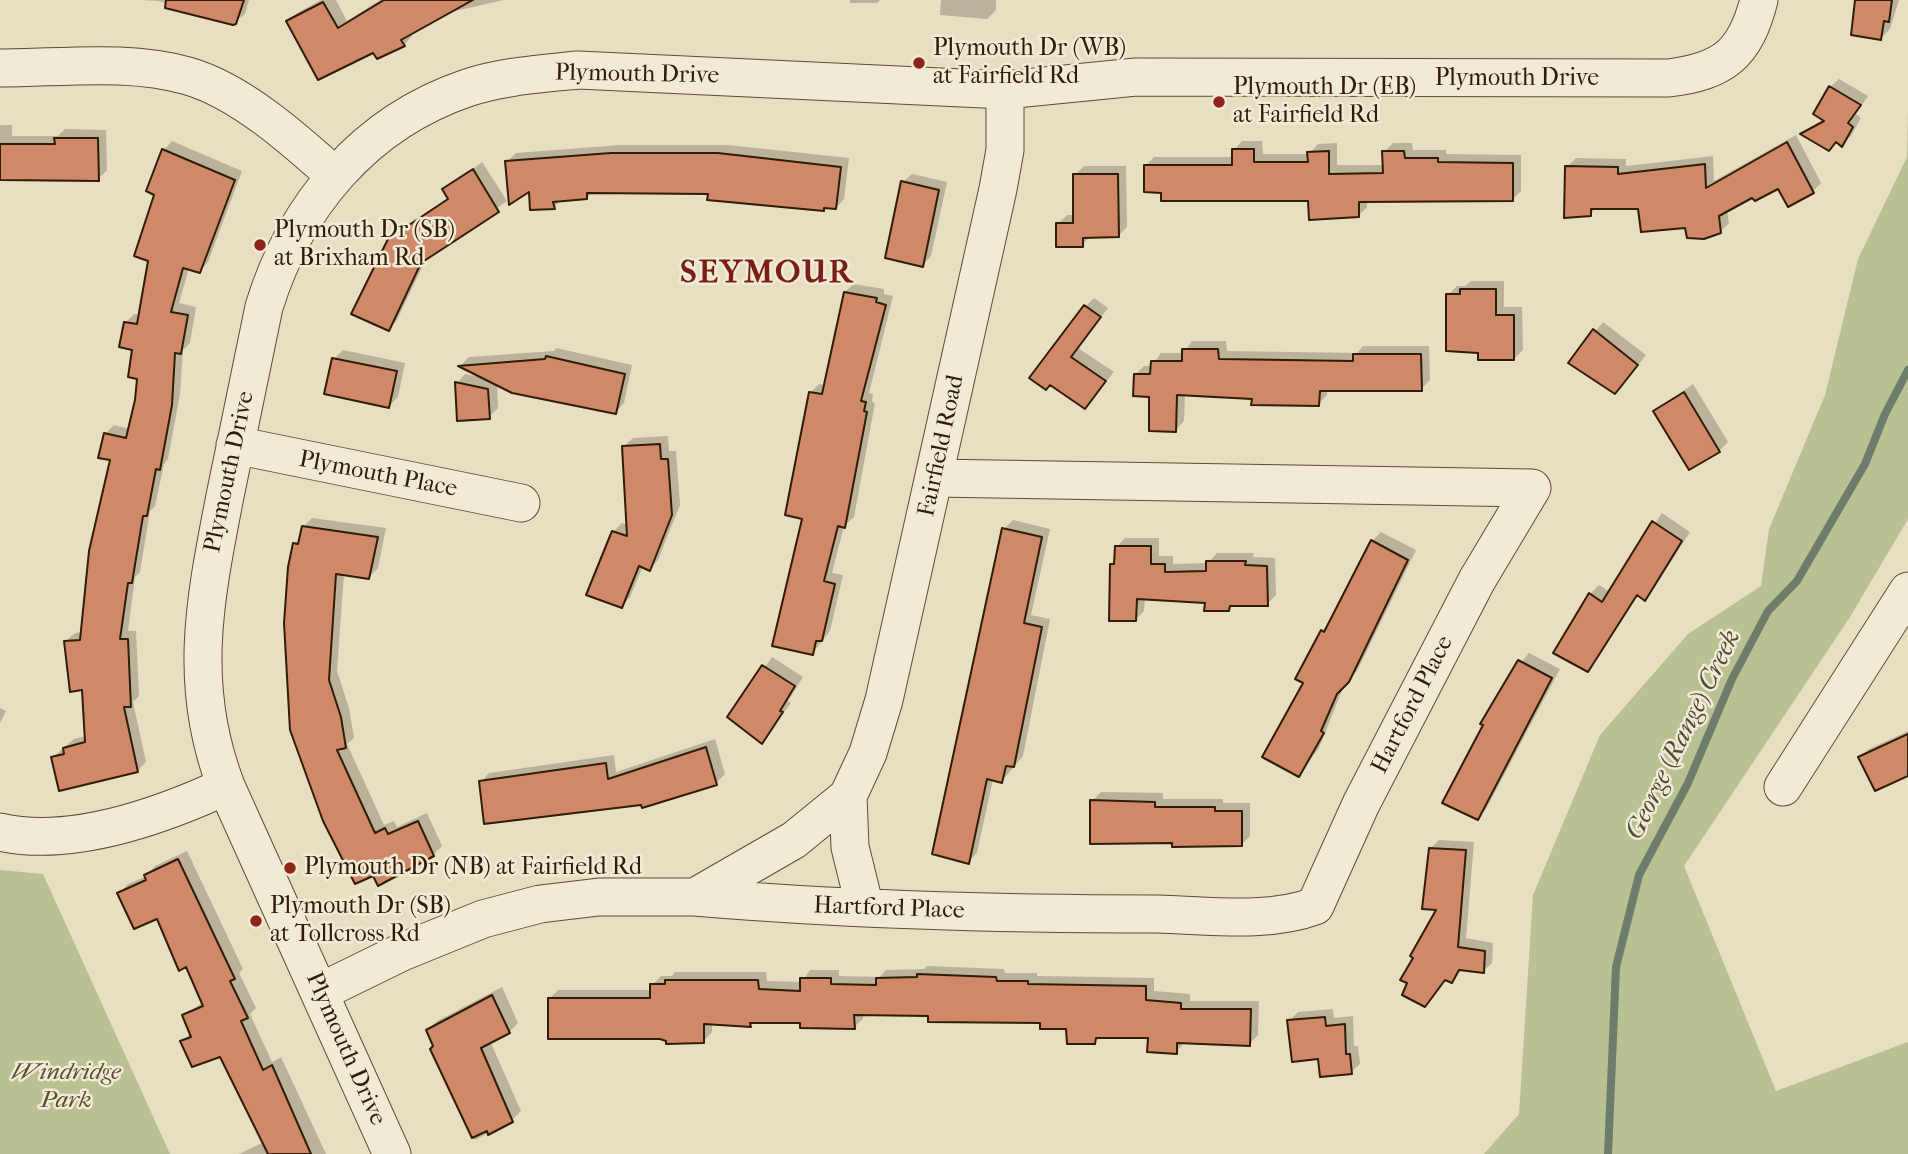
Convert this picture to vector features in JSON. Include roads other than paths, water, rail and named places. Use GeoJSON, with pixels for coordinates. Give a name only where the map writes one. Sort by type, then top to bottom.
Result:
{"type":"FeatureCollection","features":[{"type":"Feature","properties":{"kind":"street","name":"Plymouth Drive"},"geometry":{"type":"LineString","coordinates":[[392,1154],[226,786],[216,759],[204,707],[201,645],[212,559],[273,278],[296,229],[334,175],[375,138],[422,107],[468,88],[513,76],[578,70],[646,71],[856,85],[1005,90],[1136,78],[1669,78],[1709,71],[1737,50],[1748,34],[1759,0]]}},
{"type":"Feature","properties":{"kind":"street"},"geometry":{"type":"LineString","coordinates":[[0,68],[130,67],[189,76],[244,103],[334,175]]}},
{"type":"Feature","properties":{"kind":"street","name":"Fairfield Road"},"geometry":{"type":"LineString","coordinates":[[320,992],[483,919],[540,904],[599,897],[695,897],[794,840],[848,796],[869,753],[884,700],[935,478],[998,189],[1005,150],[1005,90]]}},
{"type":"Feature","properties":{"kind":"street","name":"Plymouth Place"},"geometry":{"type":"LineString","coordinates":[[235,445],[521,503]]}},
{"type":"Feature","properties":{"kind":"street","name":"Hartford Place"},"geometry":{"type":"LineString","coordinates":[[695,897],[865,908],[1042,914],[1270,915],[1315,906],[1361,804],[1453,627],[1532,488],[935,478]]}},
{"type":"Feature","properties":{"kind":"street"},"geometry":{"type":"LineString","coordinates":[[1783,787],[1908,591]]}},
{"type":"Feature","properties":{"kind":"street"},"geometry":{"type":"LineString","coordinates":[[0,832],[64,837],[155,813],[226,786]]}},
{"type":"Feature","properties":{"kind":"street","name":"Fairfield Road"},"geometry":{"type":"LineString","coordinates":[[848,796],[850,847],[865,908]]}},
{"type":"Feature","properties":{"kind":"waterway","name":"George (Range) Creek"},"geometry":{"type":"LineString","coordinates":[[1608,1154],[1616,967],[1639,875],[1688,783],[1732,679],[1768,611],[1797,581],[1865,464],[1885,414],[1908,370]]}},
{"type":"Feature","properties":{"kind":"place","name":"Plymouth Dr (WB) at Fairfield Rd"},"geometry":{"type":"Point","coordinates":[919,63]}},
{"type":"Feature","properties":{"kind":"place","name":"Plymouth Dr (EB) at Fairfield Rd"},"geometry":{"type":"Point","coordinates":[1219,102]}},
{"type":"Feature","properties":{"kind":"place","name":"Plymouth Dr (SB) at Brixham Rd"},"geometry":{"type":"Point","coordinates":[260,245]}},
{"type":"Feature","properties":{"kind":"place","name":"Plymouth Dr (NB) at Fairfield Rd"},"geometry":{"type":"Point","coordinates":[290,868]}},
{"type":"Feature","properties":{"kind":"place","name":"Plymouth Dr (SB) at Tollcross Rd"},"geometry":{"type":"Point","coordinates":[256,921]}},
{"type":"Feature","properties":{"kind":"district","name":"SEYMOUR"},"geometry":{"type":"Point","coordinates":[767,274]}},
{"type":"Feature","properties":{"kind":"park label","name":"Windridge Park"},"geometry":{"type":"Point","coordinates":[66,1087]}}]}
